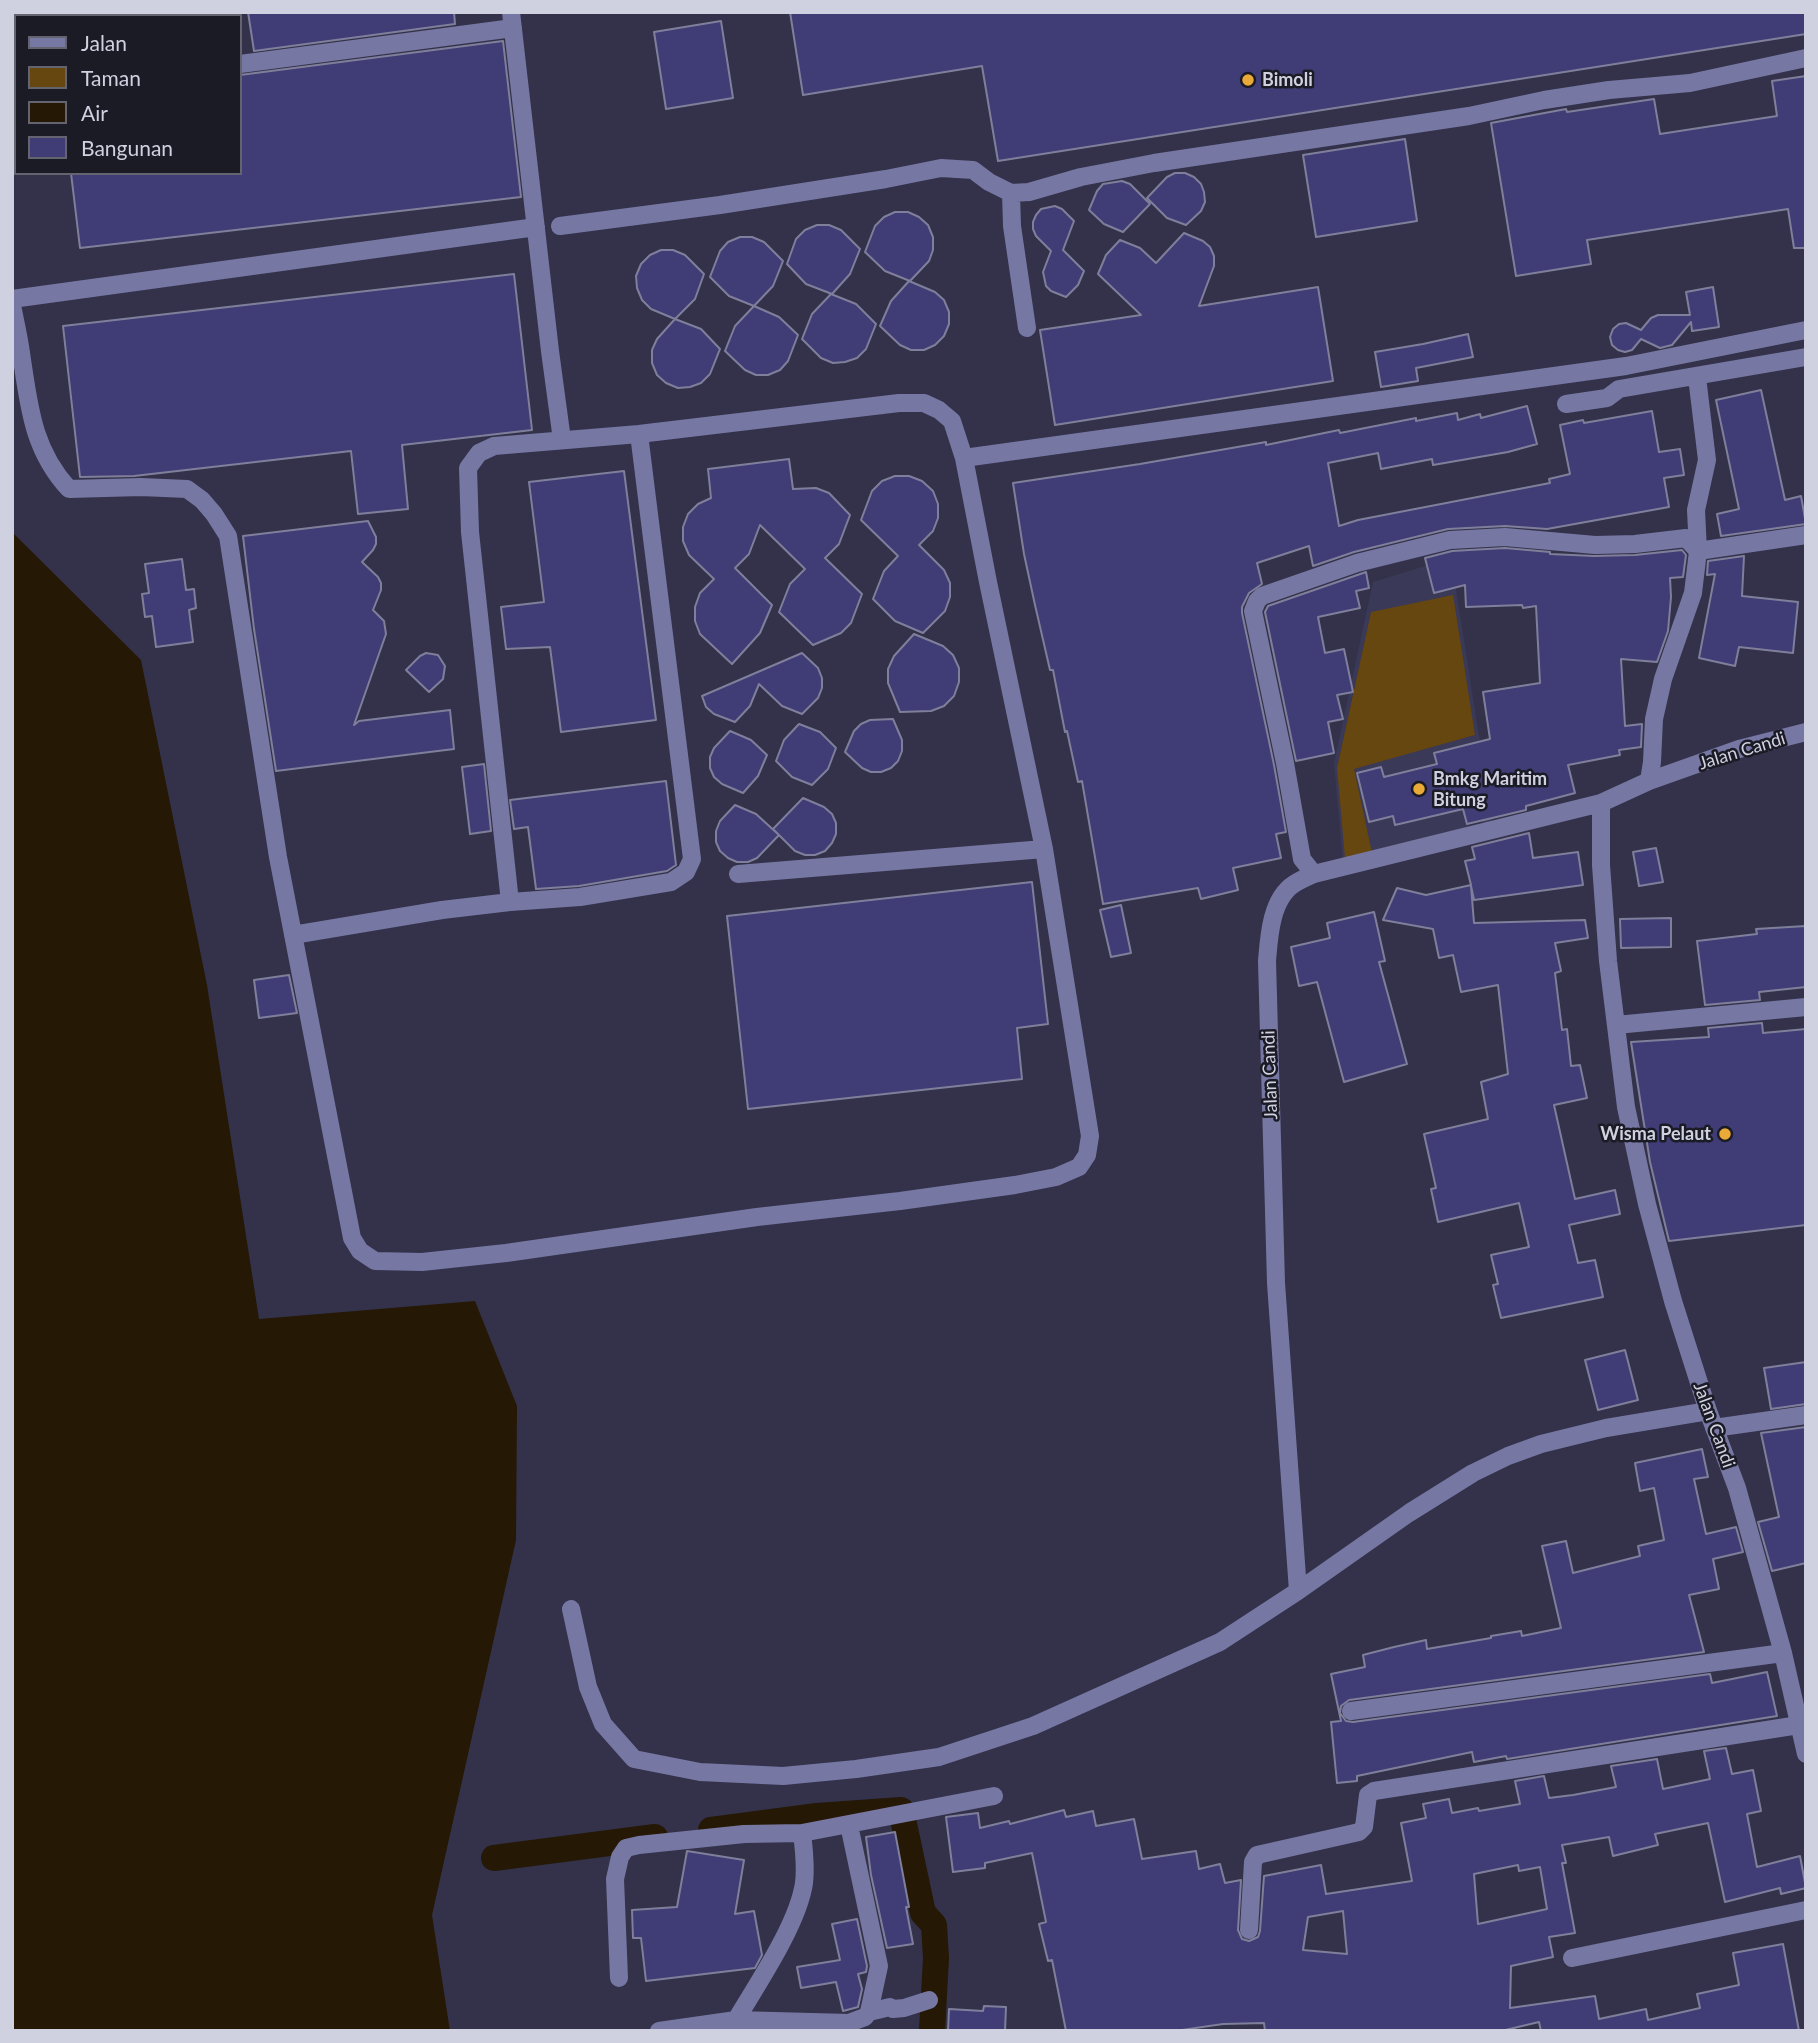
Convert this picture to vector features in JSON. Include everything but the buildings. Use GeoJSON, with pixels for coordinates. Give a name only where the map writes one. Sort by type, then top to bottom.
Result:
{"type":"FeatureCollection","features":[{"type":"Feature","properties":{"kind":"street"},"geometry":{"type":"LineString","coordinates":[[242,64],[512,20],[562,440]]}},
{"type":"Feature","properties":{"kind":"street"},"geometry":{"type":"LineString","coordinates":[[560,226],[720,205],[941,168],[972,170],[1012,193],[1029,192],[1081,177],[1154,163],[1469,116],[1609,90],[1690,83],[1806,58]]}},
{"type":"Feature","properties":{"kind":"street"},"geometry":{"type":"LineString","coordinates":[[1012,193],[1012,226],[1027,328]]}},
{"type":"Feature","properties":{"kind":"street"},"geometry":{"type":"LineString","coordinates":[[12,299],[536,227]]}},
{"type":"Feature","properties":{"kind":"street"},"geometry":{"type":"LineString","coordinates":[[12,305],[32,424],[56,475],[69,489],[187,489],[202,500],[228,536],[278,857],[352,1238],[360,1251],[374,1261],[422,1262],[506,1253],[744,1219],[900,1201],[1056,1177],[1079,1167],[1087,1155],[1090,1136],[1044,849],[964,458],[952,421],[939,410],[924,403],[899,402],[639,434],[494,446],[479,453],[468,468],[470,532],[510,902]]}},
{"type":"Feature","properties":{"kind":"street"},"geometry":{"type":"LineString","coordinates":[[964,458],[1626,366],[1806,330]]}},
{"type":"Feature","properties":{"kind":"street"},"geometry":{"type":"LineString","coordinates":[[1566,404],[1607,398],[1619,389],[1806,357]]}},
{"type":"Feature","properties":{"kind":"street"},"geometry":{"type":"LineString","coordinates":[[1649,781],[1653,762],[1654,719],[1662,679],[1691,601],[1698,551],[1696,510],[1707,460],[1697,377]]}},
{"type":"Feature","properties":{"kind":"street"},"geometry":{"type":"LineString","coordinates":[[293,935],[442,910],[580,897],[671,882],[686,872],[692,859],[639,434]]}},
{"type":"Feature","properties":{"kind":"street"},"geometry":{"type":"LineString","coordinates":[[1698,551],[1806,535]]}},
{"type":"Feature","properties":{"kind":"street"},"geometry":{"type":"LineString","coordinates":[[1314,874],[1302,859],[1254,611],[1257,600],[1305,580],[1450,540],[1505,537],[1595,545],[1686,538],[1698,551]]}},
{"type":"Feature","properties":{"kind":"street","name":"Jalan Candi"},"geometry":{"type":"LineString","coordinates":[[1298,1591],[1276,1283],[1267,961],[1270,924],[1277,906],[1291,886],[1314,874],[1601,803],[1649,781],[1739,749],[1806,732]]}},
{"type":"Feature","properties":{"kind":"street","name":"Jalan Candi"},"geometry":{"type":"LineString","coordinates":[[1601,803],[1602,879],[1608,961],[1626,1107],[1647,1204],[1673,1301],[1711,1420],[1738,1488],[1783,1653],[1806,1754]]}},
{"type":"Feature","properties":{"kind":"street"},"geometry":{"type":"LineString","coordinates":[[738,874],[1044,849]]}},
{"type":"Feature","properties":{"kind":"street"},"geometry":{"type":"LineString","coordinates":[[1616,1025],[1806,1007]]}},
{"type":"Feature","properties":{"kind":"street"},"geometry":{"type":"LineString","coordinates":[[571,1609],[588,1687],[603,1724],[634,1759],[700,1772],[783,1776],[856,1769],[939,1756],[1033,1726],[1220,1642],[1409,1513],[1473,1473],[1508,1456],[1541,1444],[1606,1428],[1806,1415]]}},
{"type":"Feature","properties":{"kind":"street"},"geometry":{"type":"LineString","coordinates":[[1350,1711],[1783,1653]]}},
{"type":"Feature","properties":{"kind":"street"},"geometry":{"type":"LineString","coordinates":[[1249,1930],[1253,1862],[1257,1855],[1359,1832],[1364,1827],[1368,1795],[1374,1791],[1799,1725]]}},
{"type":"Feature","properties":{"kind":"street"},"geometry":{"type":"LineString","coordinates":[[619,1978],[615,1879],[620,1857],[626,1848],[744,1834],[802,1833],[994,1796]]}},
{"type":"Feature","properties":{"kind":"street"},"geometry":{"type":"LineString","coordinates":[[659,2031],[737,2025],[849,2027],[865,2017],[869,2011],[879,1966],[849,1825]]}},
{"type":"Feature","properties":{"kind":"street"},"geometry":{"type":"LineString","coordinates":[[737,2025],[796,1911],[804,1883],[802,1833]]}},
{"type":"Feature","properties":{"kind":"street"},"geometry":{"type":"LineString","coordinates":[[1572,1958],[1806,1910]]}},
{"type":"Feature","properties":{"kind":"street"},"geometry":{"type":"LineString","coordinates":[[869,2011],[890,2007],[893,2010],[904,2008],[929,2000]]}},
{"type":"Feature","properties":{"kind":"shaded area"},"geometry":{"type":"Polygon","coordinates":[[[1451,558],[1493,825],[1343,861],[1334,763],[1373,582],[1451,558]],[[1371,612],[1337,768],[1354,768],[1475,735],[1371,612]],[[1434,754],[1437,764],[1384,777],[1381,767],[1357,774],[1369,822],[1393,816],[1395,825],[1460,810],[1434,754]],[[1477,798],[1461,802],[1468,827],[1483,823],[1477,798]]]}},
{"type":"Feature","properties":{"kind":"green space"},"geometry":{"type":"Polygon","coordinates":[[[1453,595],[1475,735],[1354,769],[1372,853],[1345,858],[1337,768],[1371,612],[1453,595]]]}},
{"type":"Feature","properties":{"kind":"water"},"geometry":{"type":"Polygon","coordinates":[[[12,532],[141,660],[207,985],[259,1319],[475,1301],[517,1406],[516,1540],[432,1915],[450,2031],[12,2031],[12,532]]]}},
{"type":"Feature","properties":{"kind":"waterway"},"geometry":{"type":"LineString","coordinates":[[711,1830],[817,1816],[901,1810],[923,1913],[934,1925],[936,1958],[932,2031]]}},
{"type":"Feature","properties":{"kind":"waterway"},"geometry":{"type":"LineString","coordinates":[[494,1858],[655,1837]]}},
{"type":"Feature","properties":{"kind":"place","name":"Bimoli"},"geometry":{"type":"Point","coordinates":[1248,80]}},
{"type":"Feature","properties":{"kind":"place","name":"Bmkg Maritim Bitung"},"geometry":{"type":"Point","coordinates":[1419,789]}},
{"type":"Feature","properties":{"kind":"place","name":"Wisma Pelaut"},"geometry":{"type":"Point","coordinates":[1725,1134]}}]}
